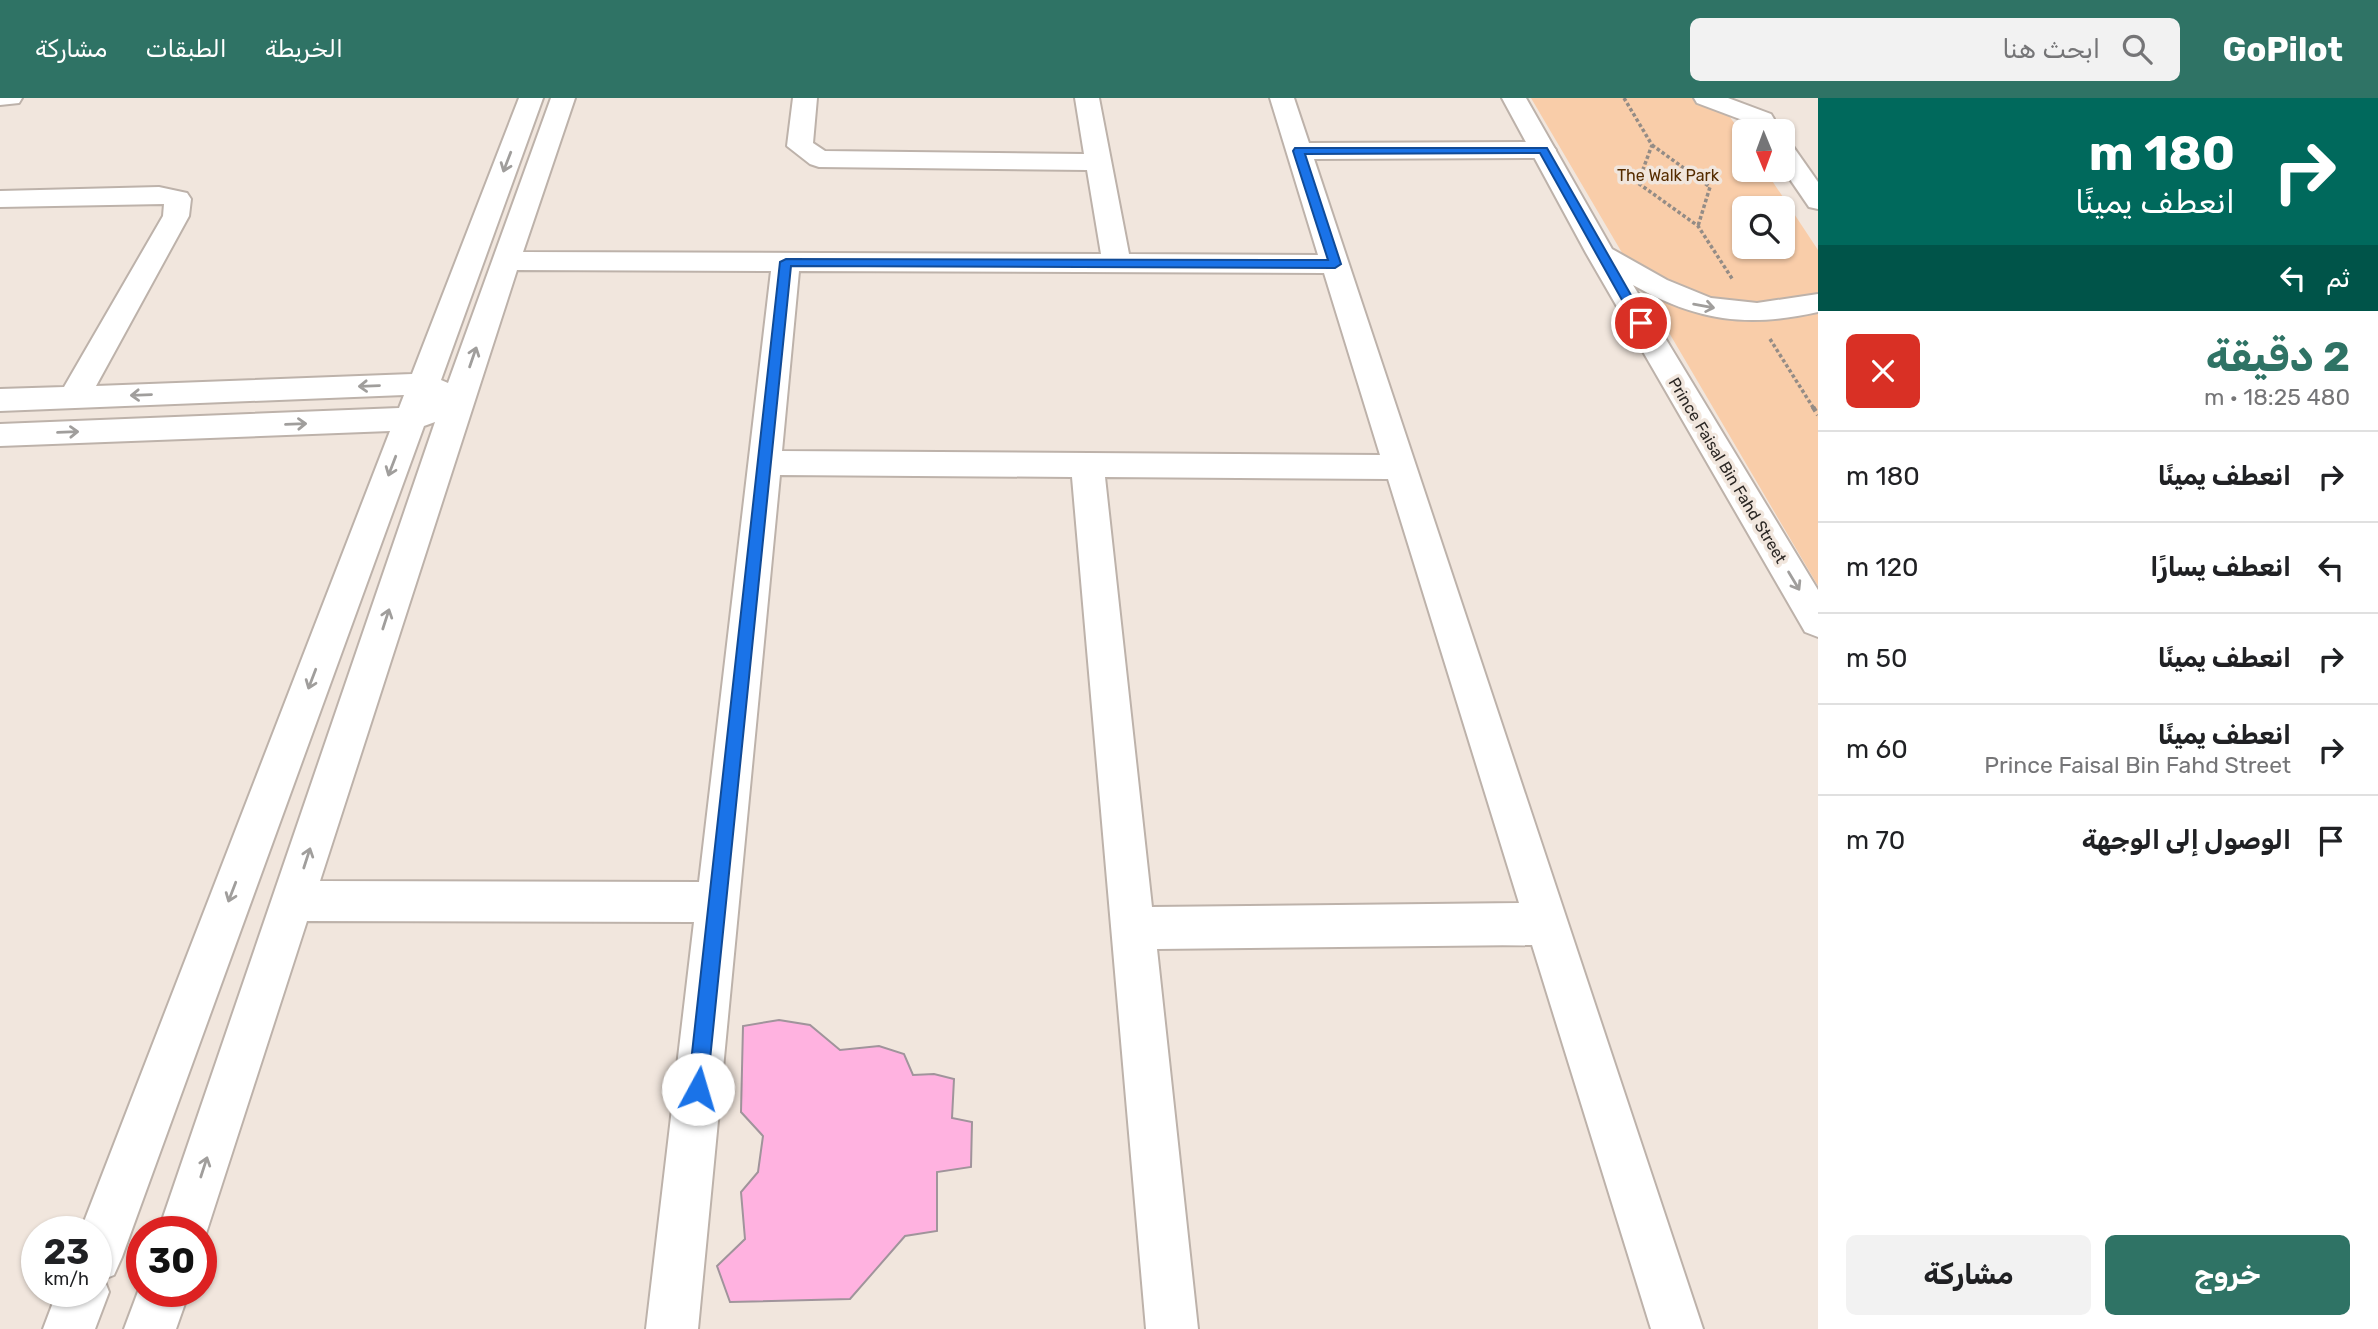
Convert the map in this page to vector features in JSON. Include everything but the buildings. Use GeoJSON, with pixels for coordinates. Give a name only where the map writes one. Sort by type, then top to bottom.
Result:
{"type":"FeatureCollection","features":[{"type":"Feature","properties":{"kind":"street"},"geometry":{"type":"LineString","coordinates":[[0,98],[10,98]]}},
{"type":"Feature","properties":{"kind":"street"},"geometry":{"type":"LineString","coordinates":[[111,1216],[531,98]]}},
{"type":"Feature","properties":{"kind":"street"},"geometry":{"type":"LineString","coordinates":[[188,1216],[457,402],[563,98]]}},
{"type":"Feature","properties":{"kind":"street"},"geometry":{"type":"LineString","coordinates":[[805,98],[800,146],[820,159],[1098,162]]}},
{"type":"Feature","properties":{"kind":"street"},"geometry":{"type":"LineString","coordinates":[[1087,98],[1117,264]]}},
{"type":"Feature","properties":{"kind":"street"},"geometry":{"type":"LineString","coordinates":[[1282,98],[1676,1329]]}},
{"type":"Feature","properties":{"kind":"street"},"geometry":{"type":"LineString","coordinates":[[1706,98],[1760,116]]}},
{"type":"Feature","properties":{"kind":"street","name":"Prince Faisal Bin Fahd Street"},"geometry":{"type":"LineString","coordinates":[[1528,106],[1543,150],[1600,253],[1818,622]]}},
{"type":"Feature","properties":{"kind":"street"},"geometry":{"type":"LineString","coordinates":[[1299,151],[1543,150]]}},
{"type":"Feature","properties":{"kind":"street"},"geometry":{"type":"LineString","coordinates":[[1808,173],[1818,201]]}},
{"type":"Feature","properties":{"kind":"street"},"geometry":{"type":"LineString","coordinates":[[0,199],[159,195],[178,200],[176,216],[74,397]]}},
{"type":"Feature","properties":{"kind":"street"},"geometry":{"type":"LineString","coordinates":[[1600,253],[1658,289],[1688,303],[1754,315],[1789,311],[1818,303]]}},
{"type":"Feature","properties":{"kind":"street"},"geometry":{"type":"LineString","coordinates":[[505,261],[1335,264]]}},
{"type":"Feature","properties":{"kind":"street"},"geometry":{"type":"LineString","coordinates":[[672,1329],[786,262]]}},
{"type":"Feature","properties":{"kind":"street"},"geometry":{"type":"LineString","coordinates":[[0,400],[423,384],[457,402]]}},
{"type":"Feature","properties":{"kind":"street"},"geometry":{"type":"LineString","coordinates":[[0,435],[410,419],[457,402]]}},
{"type":"Feature","properties":{"kind":"street"},"geometry":{"type":"LineString","coordinates":[[764,463],[1400,467]]}},
{"type":"Feature","properties":{"kind":"street"},"geometry":{"type":"LineString","coordinates":[[1087,465],[1172,1329]]}},
{"type":"Feature","properties":{"kind":"street"},"geometry":{"type":"LineString","coordinates":[[293,901],[718,902]]}},
{"type":"Feature","properties":{"kind":"street"},"geometry":{"type":"LineString","coordinates":[[1133,928],[1547,924]]}},
{"type":"Feature","properties":{"kind":"street"},"geometry":{"type":"LineString","coordinates":[[69,1329],[77,1307]]}},
{"type":"Feature","properties":{"kind":"street"},"geometry":{"type":"LineString","coordinates":[[150,1329],[158,1307]]}},
{"type":"Feature","properties":{"kind":"path"},"geometry":{"type":"LineString","coordinates":[[1623,98],[1652,145],[1710,187],[1698,226]]}},
{"type":"Feature","properties":{"kind":"path"},"geometry":{"type":"LineString","coordinates":[[1652,145],[1638,183],[1698,226],[1733,282]]}},
{"type":"Feature","properties":{"kind":"path"},"geometry":{"type":"LineString","coordinates":[[1769,339],[1818,415]]}},
{"type":"Feature","properties":{"kind":"green space","name":"The Walk Park"},"geometry":{"type":"Polygon","coordinates":[[[1531,98],[1717,98],[1732,120],[1732,182],[1773,182],[1782,196],[1732,196],[1732,259],[1795,259],[1795,215],[1818,250],[1818,586],[1531,98]]]}},
{"type":"Feature","properties":{"kind":"route"},"geometry":{"type":"LineString","coordinates":[[698,1089],[786,262],[1335,264],[1299,151],[1543,150],[1641,323]]}}]}
